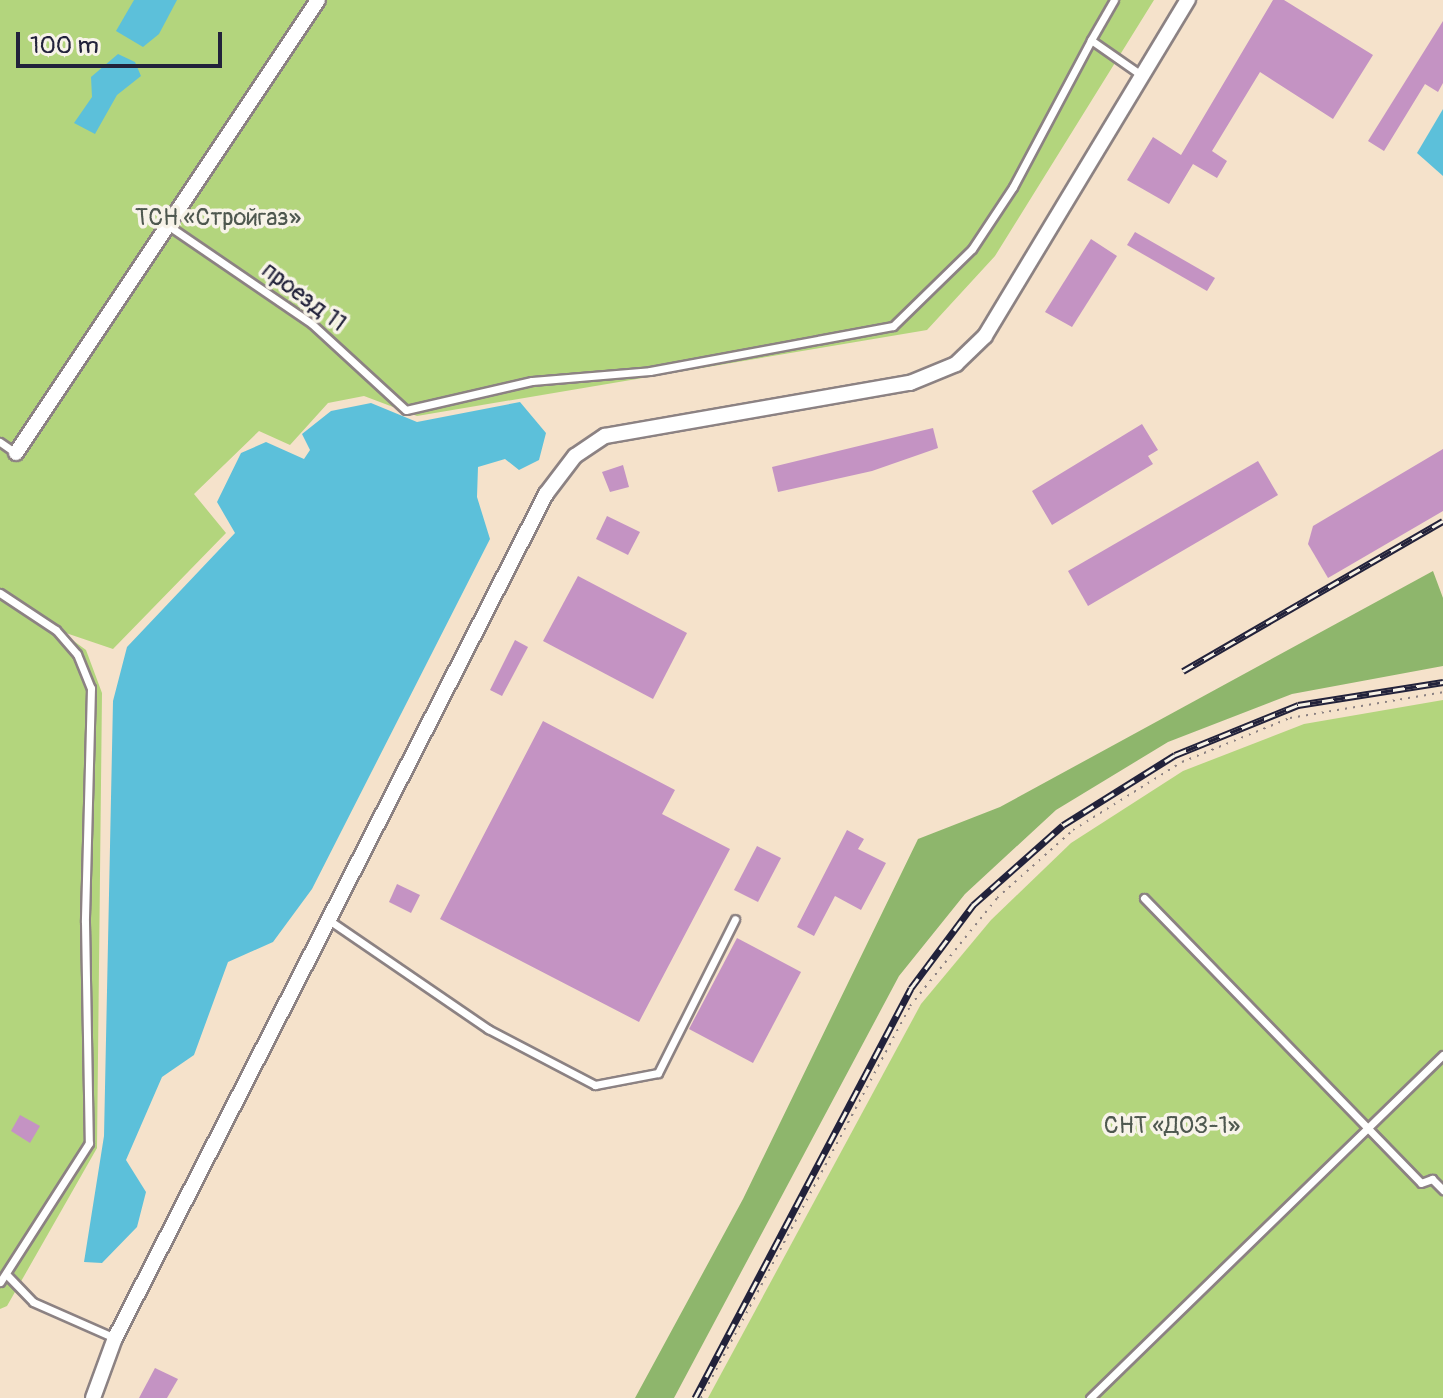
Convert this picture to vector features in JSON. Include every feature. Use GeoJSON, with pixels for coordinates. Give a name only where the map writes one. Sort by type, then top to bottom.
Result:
{"type":"FeatureCollection","features":[{"type":"Feature","properties":{"kind":"street"},"geometry":{"type":"LineString","coordinates":[[16,453],[318,0]]}},
{"type":"Feature","properties":{"kind":"street"},"geometry":{"type":"LineString","coordinates":[[93,1398],[115,1338],[546,494],[575,456],[605,436],[910,383],[956,364],[985,336],[1188,0]]}},
{"type":"Feature","properties":{"kind":"lane"},"geometry":{"type":"LineString","coordinates":[[1114,0],[1091,40],[1141,75]]}},
{"type":"Feature","properties":{"kind":"lane","name":"проезд 11"},"geometry":{"type":"LineString","coordinates":[[169,226],[312,324],[406,410],[532,381],[650,371],[893,326],[972,249],[1013,187],[1091,40]]}},
{"type":"Feature","properties":{"kind":"lane"},"geometry":{"type":"LineString","coordinates":[[0,442],[16,453]]}},
{"type":"Feature","properties":{"kind":"lane"},"geometry":{"type":"LineString","coordinates":[[0,593],[56,630],[77,654],[91,688],[85,922],[89,1143],[8,1276],[0,1282]]}},
{"type":"Feature","properties":{"kind":"lane"},"geometry":{"type":"LineString","coordinates":[[1144,898],[1421,1183],[1432,1179],[1443,1190]]}},
{"type":"Feature","properties":{"kind":"lane"},"geometry":{"type":"LineString","coordinates":[[329,920],[488,1029],[595,1085],[658,1073],[735,919]]}},
{"type":"Feature","properties":{"kind":"lane"},"geometry":{"type":"LineString","coordinates":[[1090,1398],[1443,1055]]}},
{"type":"Feature","properties":{"kind":"lane"},"geometry":{"type":"LineString","coordinates":[[8,1276],[33,1302],[115,1338]]}},
{"type":"Feature","properties":{"kind":"path"},"geometry":{"type":"LineString","coordinates":[[701,1398],[910,1006],[997,898],[1073,830],[1182,762],[1290,718],[1443,692]]}},
{"type":"Feature","properties":{"kind":"green space","name":"ТСН «Стройгаз»"},"geometry":{"type":"Polygon","coordinates":[[[0,0],[1154,0],[995,256],[927,330],[417,416],[364,396],[328,403],[290,445],[259,431],[194,494],[226,533],[113,649],[60,631],[86,650],[102,693],[97,1148],[7,1306],[0,1309],[0,0]]]}},
{"type":"Feature","properties":{"kind":"green space"},"geometry":{"type":"Polygon","coordinates":[[[1433,571],[1443,598],[1443,666],[1292,694],[1168,742],[1056,810],[965,894],[899,976],[674,1398],[635,1398],[743,1199],[918,839],[1000,807],[1433,571]]]}},
{"type":"Feature","properties":{"kind":"green space","name":"СНТ «ДОЗ-1»"},"geometry":{"type":"Polygon","coordinates":[[[1443,700],[1443,1398],[708,1398],[921,1004],[991,920],[1071,843],[1183,771],[1304,724],[1443,700]]]}},
{"type":"Feature","properties":{"kind":"water"},"geometry":{"type":"Polygon","coordinates":[[[134,0],[177,0],[159,34],[143,47],[116,31],[134,0]]]}},
{"type":"Feature","properties":{"kind":"water"},"geometry":{"type":"Polygon","coordinates":[[[118,54],[135,62],[141,76],[117,95],[95,134],[74,123],[92,97],[91,77],[118,54]]]}},
{"type":"Feature","properties":{"kind":"water"},"geometry":{"type":"Polygon","coordinates":[[[1443,109],[1443,176],[1417,153],[1443,109]]]}},
{"type":"Feature","properties":{"kind":"water"},"geometry":{"type":"Polygon","coordinates":[[[520,402],[546,433],[539,460],[519,470],[505,459],[478,467],[477,497],[490,539],[312,889],[273,942],[228,962],[194,1055],[162,1077],[126,1160],[146,1192],[137,1227],[102,1263],[84,1262],[104,1136],[113,701],[127,647],[235,533],[217,502],[241,453],[266,442],[304,459],[310,450],[302,434],[331,411],[371,403],[417,422],[520,402]]]}},
{"type":"Feature","properties":{"kind":"building"},"geometry":{"type":"Polygon","coordinates":[[[1273,0],[1284,0],[1373,55],[1333,119],[1260,72],[1212,151],[1227,161],[1217,178],[1193,164],[1169,204],[1127,180],[1153,137],[1181,155],[1273,0]]]}},
{"type":"Feature","properties":{"kind":"building"},"geometry":{"type":"Polygon","coordinates":[[[1443,21],[1443,83],[1438,92],[1425,84],[1384,151],[1368,141],[1443,21]]]}},
{"type":"Feature","properties":{"kind":"building"},"geometry":{"type":"Polygon","coordinates":[[[1135,232],[1215,278],[1207,291],[1127,245],[1135,232]]]}},
{"type":"Feature","properties":{"kind":"building"},"geometry":{"type":"Polygon","coordinates":[[[1091,239],[1117,256],[1072,327],[1045,312],[1091,239]]]}},
{"type":"Feature","properties":{"kind":"building"},"geometry":{"type":"Polygon","coordinates":[[[1142,424],[1158,450],[1148,456],[1153,464],[1052,525],[1032,491],[1142,424]]]}},
{"type":"Feature","properties":{"kind":"building"},"geometry":{"type":"Polygon","coordinates":[[[933,428],[938,448],[872,471],[778,492],[772,467],[933,428]]]}},
{"type":"Feature","properties":{"kind":"building"},"geometry":{"type":"Polygon","coordinates":[[[1443,449],[1443,511],[1328,578],[1308,544],[1313,526],[1443,449]]]}},
{"type":"Feature","properties":{"kind":"building"},"geometry":{"type":"Polygon","coordinates":[[[1258,461],[1278,495],[1088,606],[1068,571],[1258,461]]]}},
{"type":"Feature","properties":{"kind":"building"},"geometry":{"type":"Polygon","coordinates":[[[623,465],[629,487],[610,492],[602,472],[623,465]]]}},
{"type":"Feature","properties":{"kind":"building"},"geometry":{"type":"Polygon","coordinates":[[[607,516],[640,532],[628,555],[596,539],[607,516]]]}},
{"type":"Feature","properties":{"kind":"building"},"geometry":{"type":"Polygon","coordinates":[[[578,576],[687,633],[653,699],[543,641],[578,576]]]}},
{"type":"Feature","properties":{"kind":"building"},"geometry":{"type":"Polygon","coordinates":[[[515,640],[528,647],[502,696],[490,690],[515,640]]]}},
{"type":"Feature","properties":{"kind":"building"},"geometry":{"type":"Polygon","coordinates":[[[543,721],[675,790],[662,814],[730,849],[639,1022],[440,919],[543,721]]]}},
{"type":"Feature","properties":{"kind":"building"},"geometry":{"type":"Polygon","coordinates":[[[847,830],[864,839],[858,849],[886,863],[861,910],[835,896],[814,936],[797,927],[847,830]]]}},
{"type":"Feature","properties":{"kind":"building"},"geometry":{"type":"Polygon","coordinates":[[[757,846],[781,858],[758,902],[734,890],[757,846]]]}},
{"type":"Feature","properties":{"kind":"building"},"geometry":{"type":"Polygon","coordinates":[[[397,884],[420,895],[411,913],[389,902],[397,884]]]}},
{"type":"Feature","properties":{"kind":"building"},"geometry":{"type":"Polygon","coordinates":[[[737,938],[801,972],[753,1063],[689,1029],[737,938]]]}},
{"type":"Feature","properties":{"kind":"building"},"geometry":{"type":"Polygon","coordinates":[[[20,1115],[40,1126],[30,1143],[11,1131],[20,1115]]]}},
{"type":"Feature","properties":{"kind":"building"},"geometry":{"type":"Polygon","coordinates":[[[155,1368],[178,1379],[167,1398],[139,1398],[155,1368]]]}},
{"type":"Feature","properties":{"kind":"railway"},"geometry":{"type":"LineString","coordinates":[[1183,671],[1443,521]]}},
{"type":"Feature","properties":{"kind":"railway"},"geometry":{"type":"LineString","coordinates":[[695,1398],[911,988],[973,905],[1063,825],[1175,755],[1298,705],[1443,682]]}}]}
